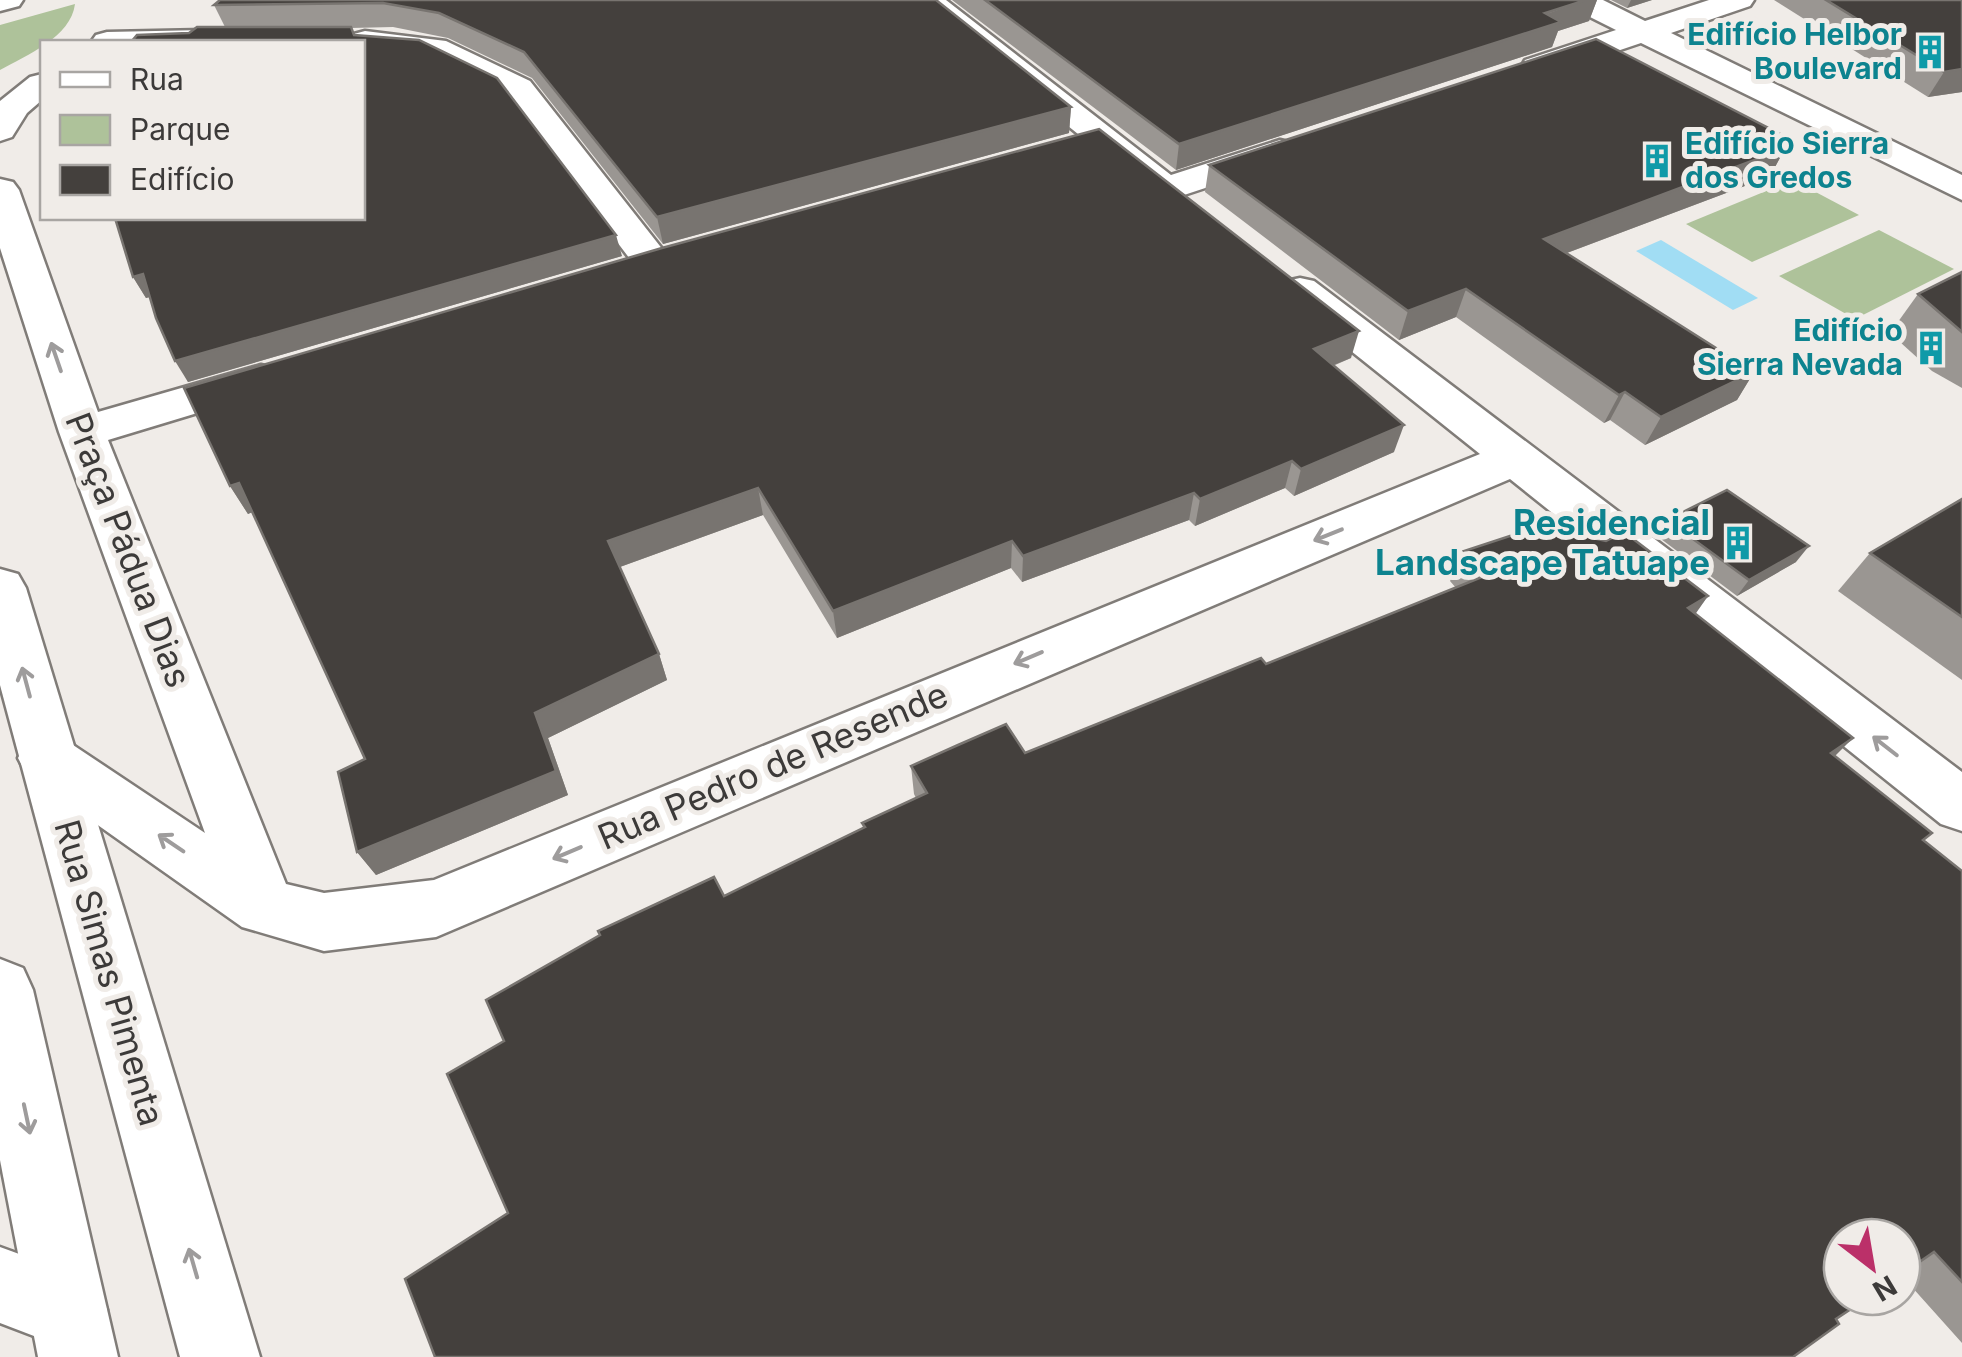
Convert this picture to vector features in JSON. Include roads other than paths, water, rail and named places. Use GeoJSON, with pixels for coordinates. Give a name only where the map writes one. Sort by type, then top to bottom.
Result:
{"type":"FeatureCollection","features":[{"type":"Feature","properties":{"kind":"street"},"geometry":{"type":"LineString","coordinates":[[0,2],[8,0]]}},
{"type":"Feature","properties":{"kind":"street"},"geometry":{"type":"LineString","coordinates":[[927,0],[1087,144],[1184,200],[1314,140]]}},
{"type":"Feature","properties":{"kind":"street"},"geometry":{"type":"LineString","coordinates":[[1579,0],[1962,189]]}},
{"type":"Feature","properties":{"kind":"street"},"geometry":{"type":"LineString","coordinates":[[1500,79],[1739,0]]}},
{"type":"Feature","properties":{"kind":"street"},"geometry":{"type":"LineString","coordinates":[[106,40],[128,22],[132,12]]}},
{"type":"Feature","properties":{"kind":"street"},"geometry":{"type":"LineString","coordinates":[[365,41],[435,48],[518,88],[653,263]]}},
{"type":"Feature","properties":{"kind":"street"},"geometry":{"type":"LineString","coordinates":[[0,130],[13,108],[40,86]]}},
{"type":"Feature","properties":{"kind":"street","name":"Praça Pádua Dias"},"geometry":{"type":"LineString","coordinates":[[0,190],[82,432],[264,907]]}},
{"type":"Feature","properties":{"kind":"street"},"geometry":{"type":"LineString","coordinates":[[1263,262],[1962,806]]}},
{"type":"Feature","properties":{"kind":"street"},"geometry":{"type":"LineString","coordinates":[[82,432],[291,370]]}},
{"type":"Feature","properties":{"kind":"street","name":"Rua Pedro de Resende"},"geometry":{"type":"LineString","coordinates":[[47,758],[264,907],[324,922],[436,908],[1516,458]]}},
{"type":"Feature","properties":{"kind":"street","name":"Rua Simas Pimenta"},"geometry":{"type":"LineString","coordinates":[[0,588],[220,1357]]}},
{"type":"Feature","properties":{"kind":"street"},"geometry":{"type":"LineString","coordinates":[[0,990],[49,1317]]}},
{"type":"Feature","properties":{"kind":"water"},"geometry":{"type":"Polygon","coordinates":[[[1661,240],[1758,298],[1733,310],[1636,251],[1661,240]]]}},
{"type":"Feature","properties":{"kind":"place","name":"Edifício Helbor Boulevard"},"geometry":{"type":"Point","coordinates":[1930,52]}},
{"type":"Feature","properties":{"kind":"place","name":"Edifício Sierra dos Gredos"},"geometry":{"type":"Point","coordinates":[1657,161]}},
{"type":"Feature","properties":{"kind":"place","name":"Edifício Sierra Nevada"},"geometry":{"type":"Point","coordinates":[1931,348]}},
{"type":"Feature","properties":{"kind":"place","name":"Residencial Landscape Tatuape"},"geometry":{"type":"Point","coordinates":[1738,543]}}]}
